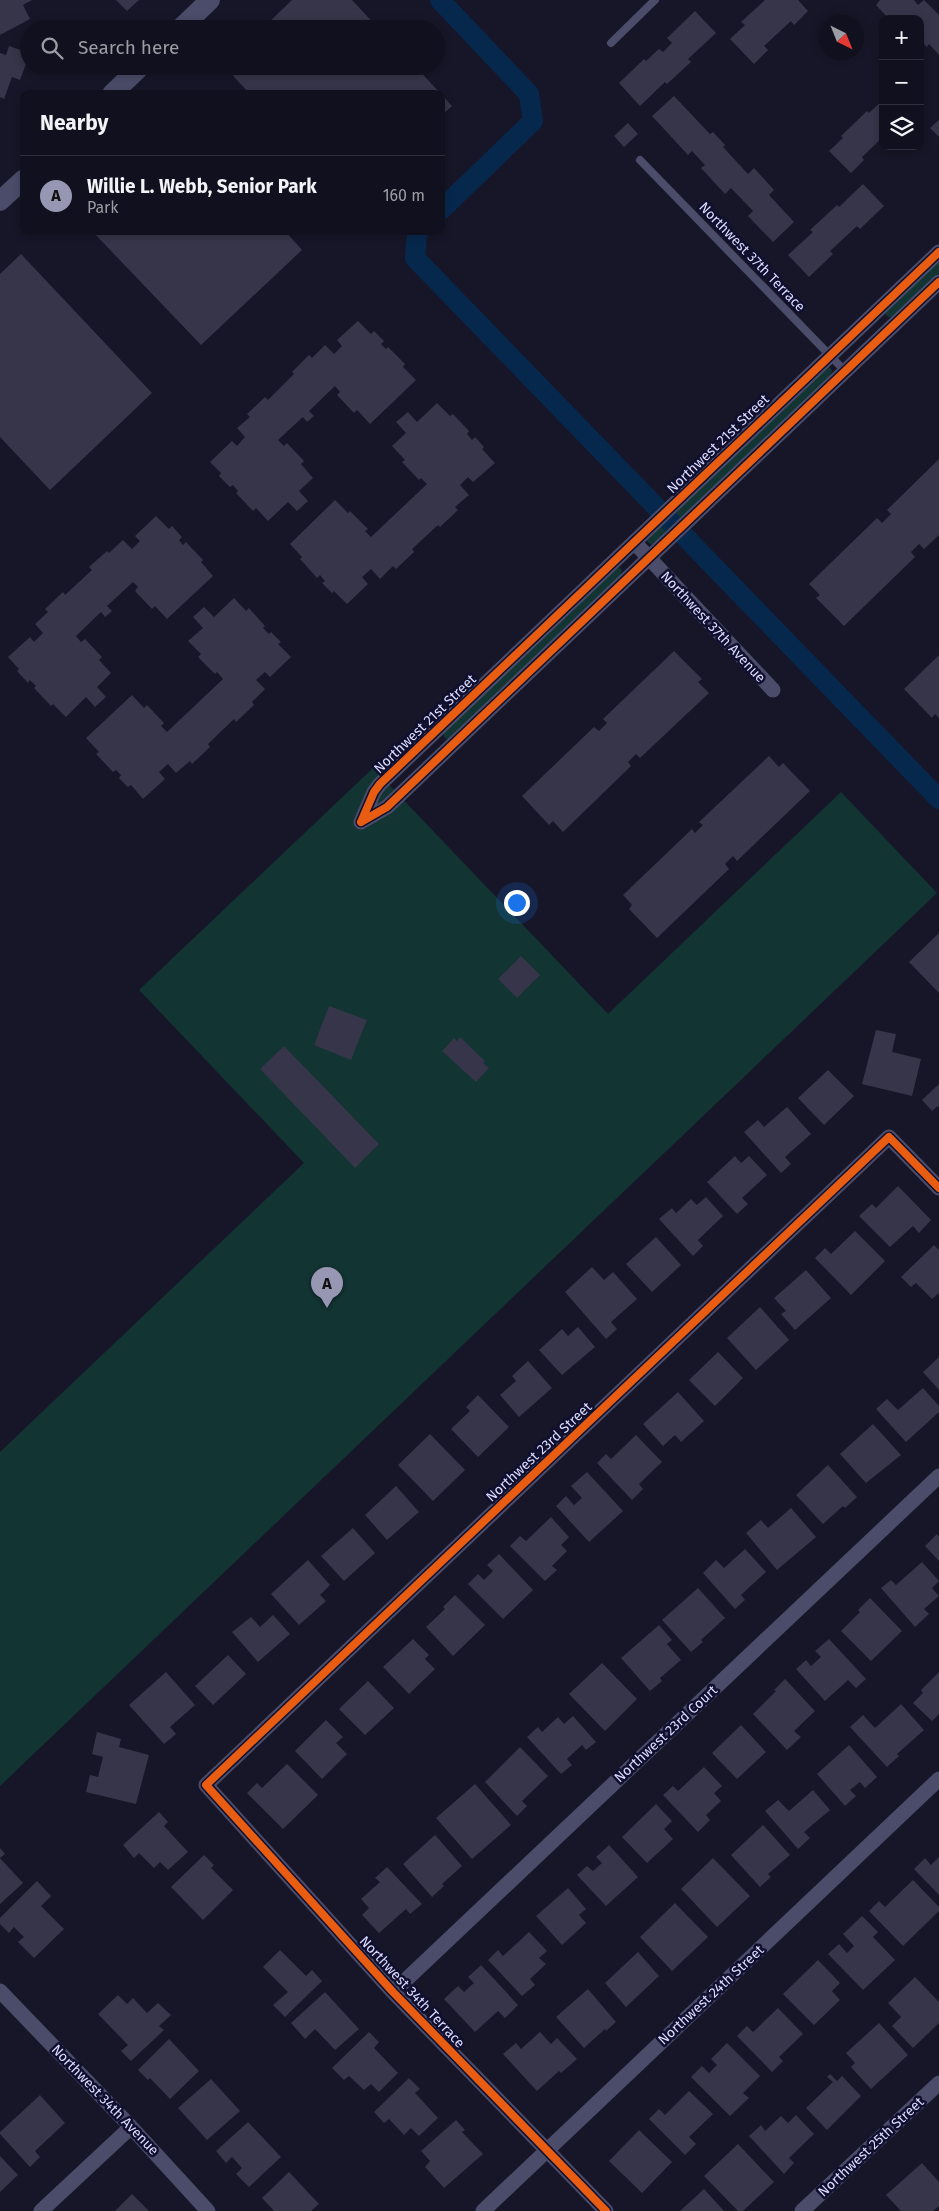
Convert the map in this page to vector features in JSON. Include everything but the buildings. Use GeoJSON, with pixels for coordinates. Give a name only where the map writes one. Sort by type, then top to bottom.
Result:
{"type":"FeatureCollection","features":[{"type":"Feature","properties":{"kind":"street"},"geometry":{"type":"LineString","coordinates":[[189,20],[210,0]]}},
{"type":"Feature","properties":{"kind":"street"},"geometry":{"type":"LineString","coordinates":[[116,90],[132,75]]}},
{"type":"Feature","properties":{"kind":"street"},"geometry":{"type":"LineString","coordinates":[[0,201],[20,182]]}},
{"type":"Feature","properties":{"kind":"street","name":"Northwest 21st Street"},"geometry":{"type":"LineString","coordinates":[[939,252],[380,784],[361,822],[387,807],[939,282]]}},
{"type":"Feature","properties":{"kind":"street","name":"Northwest 37th Avenue"},"geometry":{"type":"LineString","coordinates":[[634,542],[773,690]]}},
{"type":"Feature","properties":{"kind":"street","name":"Northwest 23rd Street"},"geometry":{"type":"LineString","coordinates":[[206,1785],[889,1137],[939,1188]]}},
{"type":"Feature","properties":{"kind":"street","name":"Northwest 23rd Court"},"geometry":{"type":"LineString","coordinates":[[393,1992],[939,1476]]}},
{"type":"Feature","properties":{"kind":"street","name":"Northwest 24th Street"},"geometry":{"type":"LineString","coordinates":[[483,2211],[939,1779]]}},
{"type":"Feature","properties":{"kind":"street","name":"Northwest 34th Terrace"},"geometry":{"type":"LineString","coordinates":[[206,1785],[393,1992],[606,2211]]}},
{"type":"Feature","properties":{"kind":"street","name":"Northwest 34th Avenue"},"geometry":{"type":"LineString","coordinates":[[0,1991],[131,2126],[208,2211]]}},
{"type":"Feature","properties":{"kind":"street","name":"Northwest 25th Street"},"geometry":{"type":"LineString","coordinates":[[802,2211],[939,2083]]}},
{"type":"Feature","properties":{"kind":"street"},"geometry":{"type":"LineString","coordinates":[[41,2211],[131,2126]]}},
{"type":"Feature","properties":{"kind":"lane"},"geometry":{"type":"LineString","coordinates":[[611,43],[655,0]]}},
{"type":"Feature","properties":{"kind":"lane","name":"Northwest 37th Terrace"},"geometry":{"type":"LineString","coordinates":[[640,160],[845,371]]}},
{"type":"Feature","properties":{"kind":"green space"},"geometry":{"type":"Polygon","coordinates":[[[939,260],[939,273],[892,317],[888,317],[885,314],[886,310],[939,260]]]}},
{"type":"Feature","properties":{"kind":"green space"},"geometry":{"type":"Polygon","coordinates":[[[829,367],[832,370],[831,375],[654,544],[650,544],[647,541],[648,537],[825,368],[829,367]]]}},
{"type":"Feature","properties":{"kind":"green space"},"geometry":{"type":"Polygon","coordinates":[[[619,567],[622,570],[621,575],[450,738],[446,739],[443,735],[444,731],[615,568],[619,567]]]}},
{"type":"Feature","properties":{"kind":"green space"},"geometry":{"type":"Polygon","coordinates":[[[373,768],[608,1014],[841,792],[937,893],[0,1786],[0,1452],[304,1163],[139,990],[373,768]]]}},
{"type":"Feature","properties":{"kind":"waterway"},"geometry":{"type":"LineString","coordinates":[[440,0],[529,94],[533,121],[445,206]]}},
{"type":"Feature","properties":{"kind":"waterway"},"geometry":{"type":"LineString","coordinates":[[417,235],[415,258],[939,799]]}},
{"type":"Feature","properties":{"kind":"cycle path"},"geometry":{"type":"LineString","coordinates":[[361,822],[374,792],[380,784],[939,252]]}},
{"type":"Feature","properties":{"kind":"cycle path"},"geometry":{"type":"LineString","coordinates":[[361,822],[387,807],[939,282]]}},
{"type":"Feature","properties":{"kind":"cycle path"},"geometry":{"type":"LineString","coordinates":[[606,2211],[393,1992],[206,1785],[889,1137],[939,1188]]}},
{"type":"Feature","properties":{"kind":"place","name":"Willie L. Webb, Senior Park"},"geometry":{"type":"Point","coordinates":[327,1308]}}]}
